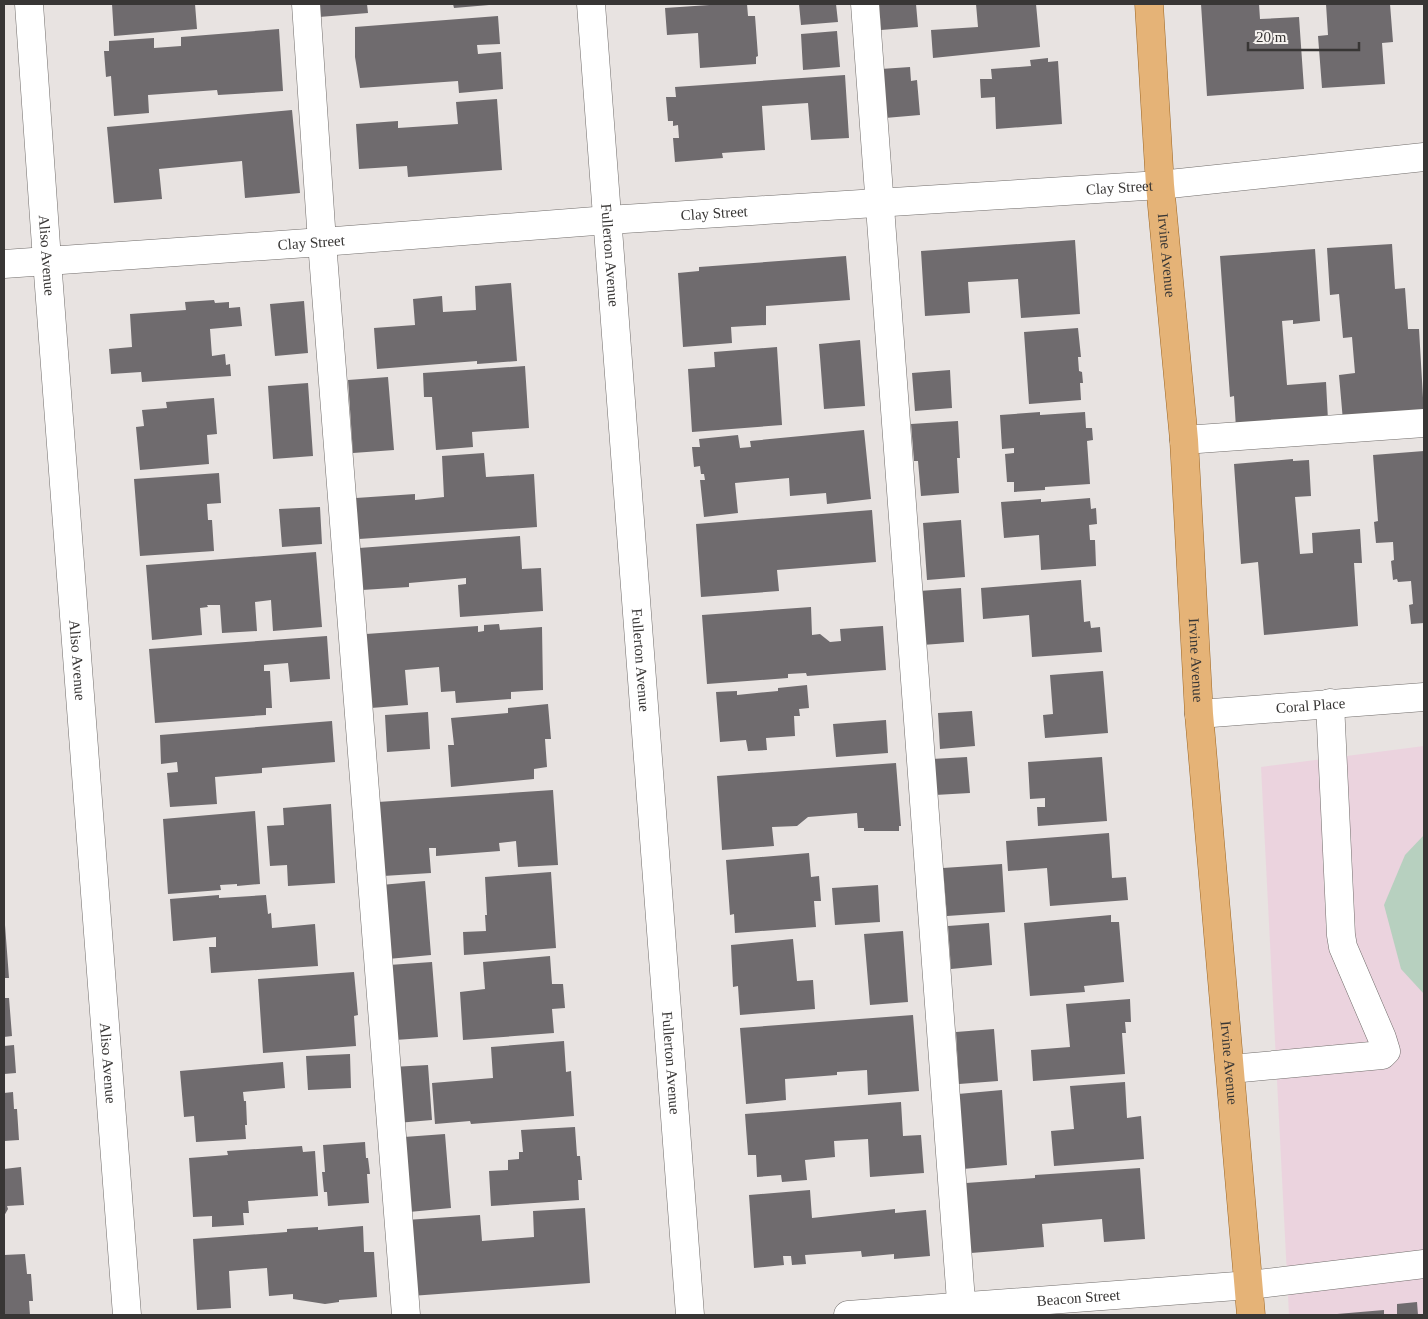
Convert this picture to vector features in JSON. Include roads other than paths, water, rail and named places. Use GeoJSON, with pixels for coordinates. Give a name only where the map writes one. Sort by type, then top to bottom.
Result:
{"type":"FeatureCollection","features":[{"type":"Feature","properties":{"kind":"main road","name":"Irvine Avenue"},"geometry":{"type":"LineString","coordinates":[[1149,4],[1160,185],[1184,440],[1199,714],[1250,1285],[1251,1315]]}},
{"type":"Feature","properties":{"kind":"street","name":"Aliso Avenue"},"geometry":{"type":"LineString","coordinates":[[29,4],[127,1315]]}},
{"type":"Feature","properties":{"kind":"street"},"geometry":{"type":"LineString","coordinates":[[306,4],[322,242],[406,1315]]}},
{"type":"Feature","properties":{"kind":"street","name":"Fullerton Avenue"},"geometry":{"type":"LineString","coordinates":[[591,4],[690,1315]]}},
{"type":"Feature","properties":{"kind":"street"},"geometry":{"type":"LineString","coordinates":[[865,4],[962,1311]]}},
{"type":"Feature","properties":{"kind":"street","name":"Clay Street"},"geometry":{"type":"LineString","coordinates":[[4,264],[608,220],[1160,185],[1424,157]]}},
{"type":"Feature","properties":{"kind":"street"},"geometry":{"type":"LineString","coordinates":[[1184,440],[1424,423]]}},
{"type":"Feature","properties":{"kind":"street","name":"Coral Place"},"geometry":{"type":"LineString","coordinates":[[1199,714],[1424,697]]}},
{"type":"Feature","properties":{"kind":"street"},"geometry":{"type":"LineString","coordinates":[[1231,1069],[1382,1055],[1386,1051],[1379,1029],[1343,947],[1341,935],[1330,703]]}},
{"type":"Feature","properties":{"kind":"street","name":"Beacon Street"},"geometry":{"type":"LineString","coordinates":[[848,1315],[962,1311],[1250,1285],[1424,1264]]}}]}
